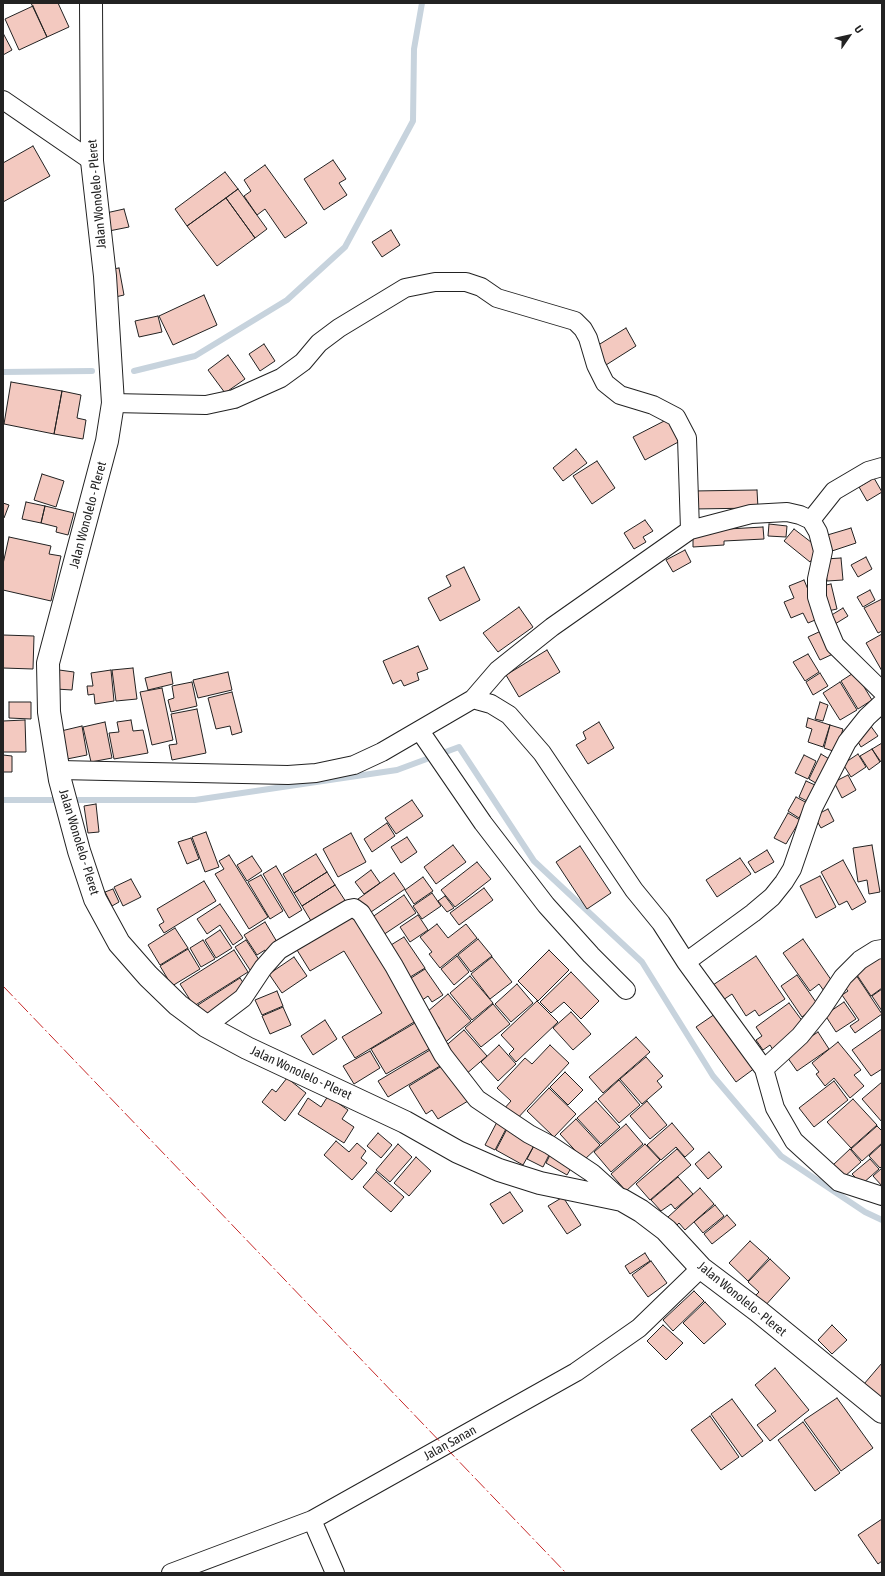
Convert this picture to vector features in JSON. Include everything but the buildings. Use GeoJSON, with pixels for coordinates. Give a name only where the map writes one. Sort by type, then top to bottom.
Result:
{"type":"FeatureCollection","features":[{"type":"Feature","properties":{"kind":"main road","name":"Jalan Wonolelo - Pleret"},"geometry":{"type":"LineString","coordinates":[[92,3],[92,161],[105,276],[113,403],[107,441],[48,663],[49,712],[60,775],[79,851],[95,899],[119,943],[148,976],[178,1005],[206,1026],[247,1048],[404,1122],[458,1152],[499,1170],[540,1183],[622,1200],[641,1211],[666,1230],[702,1268],[758,1311],[882,1412]]}},
{"type":"Feature","properties":{"kind":"street"},"geometry":{"type":"LineString","coordinates":[[3,100],[92,161]]}},
{"type":"Feature","properties":{"kind":"street"},"geometry":{"type":"LineString","coordinates":[[113,403],[206,404],[234,399],[280,378],[303,362],[319,343],[339,328],[406,288],[435,282],[466,282],[481,287],[497,298],[575,321],[583,328],[588,338],[596,365],[605,383],[620,395],[653,405],[676,417],[687,438],[690,530]]}},
{"type":"Feature","properties":{"kind":"street"},"geometry":{"type":"LineString","coordinates":[[811,520],[834,491],[868,471],[882,467]]}},
{"type":"Feature","properties":{"kind":"street"},"geometry":{"type":"LineString","coordinates":[[60,775],[254,776],[316,773],[354,765],[382,752],[424,736],[473,699],[498,670],[552,627],[690,530],[750,514],[787,512],[800,515],[811,520],[818,532],[823,551],[817,579],[817,597],[824,619],[835,645],[882,691]]}},
{"type":"Feature","properties":{"kind":"street"},"geometry":{"type":"LineString","coordinates":[[473,699],[491,704],[509,715],[542,753],[634,890],[661,923],[686,962],[764,1069],[775,1108],[794,1141],[839,1182],[882,1196]]}},
{"type":"Feature","properties":{"kind":"street"},"geometry":{"type":"LineString","coordinates":[[686,962],[753,913],[772,897],[784,882],[792,869],[813,808],[847,742],[867,717],[882,703]]}},
{"type":"Feature","properties":{"kind":"street"},"geometry":{"type":"LineString","coordinates":[[424,736],[458,788],[546,905],[591,955],[626,990]]}},
{"type":"Feature","properties":{"kind":"street"},"geometry":{"type":"LineString","coordinates":[[206,1026],[243,998],[263,968],[280,950],[349,909],[354,908],[361,913],[394,966],[443,1055],[462,1082],[477,1099],[592,1173],[622,1200]]}},
{"type":"Feature","properties":{"kind":"street"},"geometry":{"type":"LineString","coordinates":[[764,1069],[800,1036],[821,1010],[843,977],[860,960],[876,950],[882,949]]}},
{"type":"Feature","properties":{"kind":"street","name":"Jalan Sanan"},"geometry":{"type":"LineString","coordinates":[[171,1573],[312,1520],[576,1372],[638,1328],[702,1268]]}},
{"type":"Feature","properties":{"kind":"street"},"geometry":{"type":"LineString","coordinates":[[312,1520],[335,1573]]}},
{"type":"Feature","properties":{"kind":"waterway"},"geometry":{"type":"LineString","coordinates":[[134,371],[195,356],[287,300],[345,247],[413,121],[414,49],[422,3]]}},
{"type":"Feature","properties":{"kind":"waterway"},"geometry":{"type":"LineString","coordinates":[[3,372],[92,371]]}},
{"type":"Feature","properties":{"kind":"waterway"},"geometry":{"type":"LineString","coordinates":[[70,800],[195,800],[397,770],[459,747],[534,861],[642,962],[713,1076],[781,1156],[865,1212],[882,1220]]}},
{"type":"Feature","properties":{"kind":"waterway"},"geometry":{"type":"LineString","coordinates":[[3,800],[60,800]]}},
{"type":"Feature","properties":{"kind":"power"},"geometry":{"type":"LineString","coordinates":[[3,986],[566,1573]]}}]}
